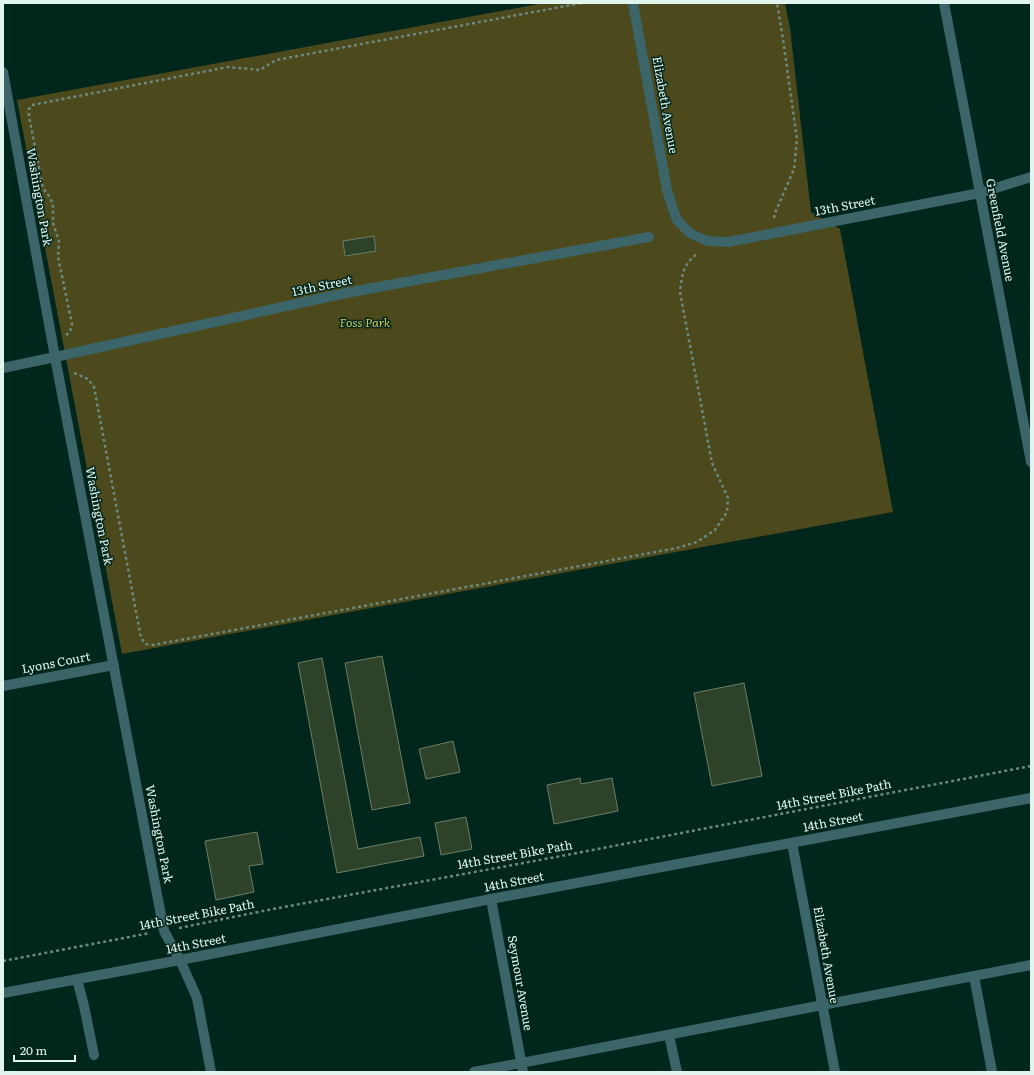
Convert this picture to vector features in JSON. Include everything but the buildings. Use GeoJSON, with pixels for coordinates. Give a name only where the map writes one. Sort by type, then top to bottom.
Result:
{"type":"FeatureCollection","features":[{"type":"Feature","properties":{"kind":"street","name":"Elizabeth Avenue"},"geometry":{"type":"LineString","coordinates":[[633,3],[667,190],[674,212]]}},
{"type":"Feature","properties":{"kind":"street","name":"Greenfield Avenue"},"geometry":{"type":"LineString","coordinates":[[944,3],[1031,462]]}},
{"type":"Feature","properties":{"kind":"street","name":"Washington Park"},"geometry":{"type":"LineString","coordinates":[[3,72],[55,358],[164,930],[180,960],[197,998],[211,1072]]}},
{"type":"Feature","properties":{"kind":"street","name":"13th Street"},"geometry":{"type":"LineString","coordinates":[[674,212],[677,220],[691,234],[708,241],[728,242],[980,193],[1031,177]]}},
{"type":"Feature","properties":{"kind":"street","name":"13th Street"},"geometry":{"type":"LineString","coordinates":[[3,368],[55,358],[346,293],[649,237]]}},
{"type":"Feature","properties":{"kind":"street","name":"Lyons Court"},"geometry":{"type":"LineString","coordinates":[[3,686],[114,665]]}},
{"type":"Feature","properties":{"kind":"street","name":"14th Street"},"geometry":{"type":"LineString","coordinates":[[3,993],[491,899],[1031,798]]}},
{"type":"Feature","properties":{"kind":"street","name":"Elizabeth Avenue"},"geometry":{"type":"LineString","coordinates":[[792,843],[835,1072]]}},
{"type":"Feature","properties":{"kind":"street","name":"Seymour Avenue"},"geometry":{"type":"LineString","coordinates":[[491,899],[522,1067]]}},
{"type":"Feature","properties":{"kind":"street"},"geometry":{"type":"LineString","coordinates":[[474,1072],[522,1067],[669,1034],[1031,965]]}},
{"type":"Feature","properties":{"kind":"street"},"geometry":{"type":"LineString","coordinates":[[974,976],[992,1072]]}},
{"type":"Feature","properties":{"kind":"street"},"geometry":{"type":"LineString","coordinates":[[77,979],[94,1055]]}},
{"type":"Feature","properties":{"kind":"street"},"geometry":{"type":"LineString","coordinates":[[669,1034],[677,1072]]}},
{"type":"Feature","properties":{"kind":"path"},"geometry":{"type":"LineString","coordinates":[[582,3],[276,60],[260,70],[228,67],[32,105],[29,109],[29,116],[43,188],[49,196],[52,204],[53,223],[59,241],[58,257],[72,324],[70,332],[64,336],[68,355],[72,372],[88,379],[94,387],[141,638],[146,644],[153,645],[677,548],[697,542],[715,530],[726,512],[728,498],[712,463],[680,292],[685,267],[693,257],[715,241]]}},
{"type":"Feature","properties":{"kind":"path"},"geometry":{"type":"LineString","coordinates":[[770,234],[775,213],[794,169],[797,140],[777,3]]}},
{"type":"Feature","properties":{"kind":"path","name":"14th Street Bike Path"},"geometry":{"type":"LineString","coordinates":[[3,961],[1031,766]]}},
{"type":"Feature","properties":{"kind":"green space","name":"Foss Park"},"geometry":{"type":"Polygon","coordinates":[[[544,3],[785,3],[790,28],[811,212],[840,229],[893,512],[122,654],[17,100],[544,3]]]}}]}
